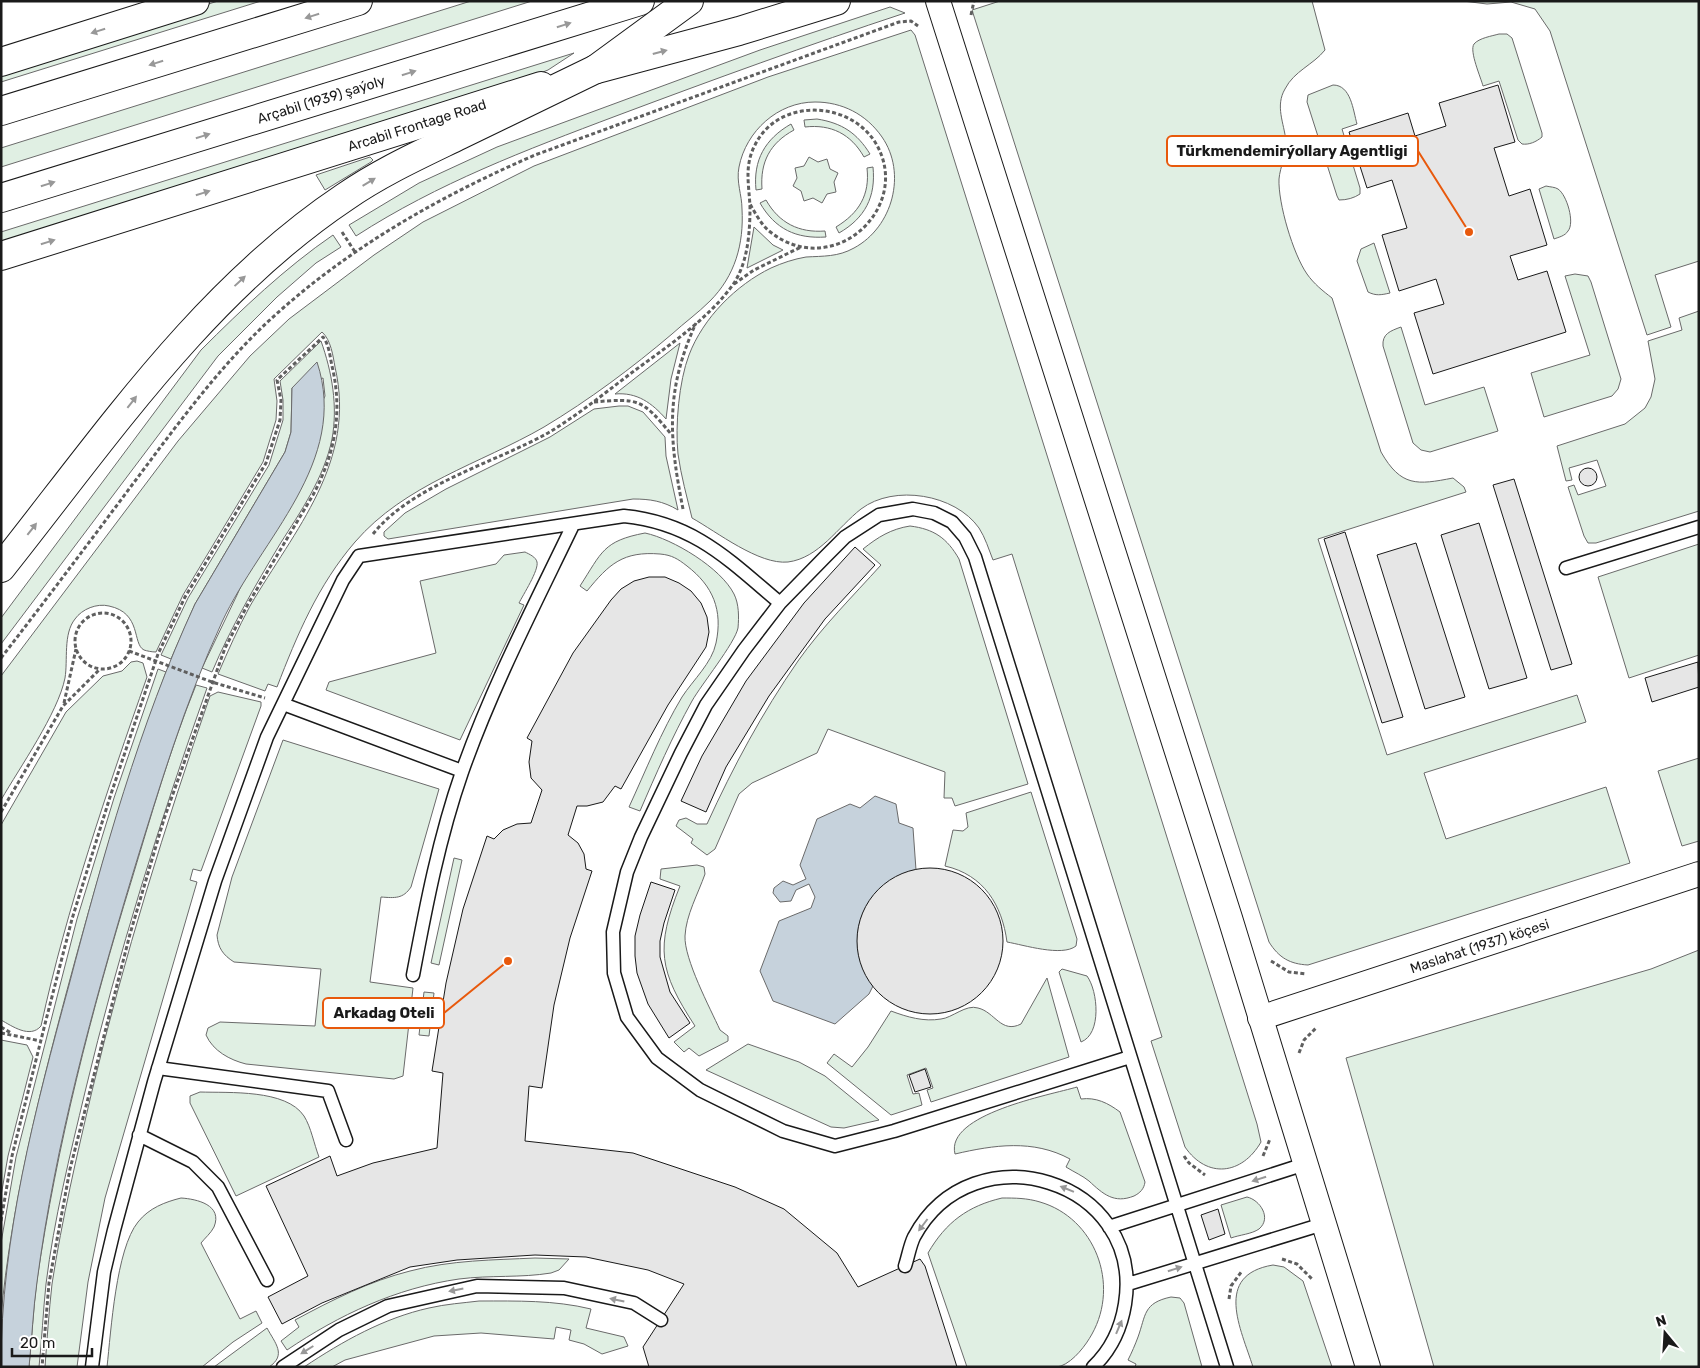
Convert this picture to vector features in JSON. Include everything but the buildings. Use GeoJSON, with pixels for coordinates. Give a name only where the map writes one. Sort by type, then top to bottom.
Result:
{"type":"FeatureCollection","features":[{"type":"Feature","properties":{"kind":"main road"},"geometry":{"type":"LineString","coordinates":[[1,62],[195,1]]}},
{"type":"Feature","properties":{"kind":"main road"},"geometry":{"type":"LineString","coordinates":[[1,111],[358,1]]}},
{"type":"Feature","properties":{"kind":"main road","name":"Arçabil (1939) şaýoly"},"geometry":{"type":"LineString","coordinates":[[1,198],[640,1]]}},
{"type":"Feature","properties":{"kind":"main road"},"geometry":{"type":"LineString","coordinates":[[1,568],[190,332],[254,267],[345,197],[399,165],[596,69],[689,1]]}},
{"type":"Feature","properties":{"kind":"main road","name":"Arcabil Frontage Road"},"geometry":{"type":"LineString","coordinates":[[1,256],[596,69],[739,31],[836,1]]}},
{"type":"Feature","properties":{"kind":"street"},"geometry":{"type":"LineString","coordinates":[[938,1],[1230,918],[1368,1367]]}},
{"type":"Feature","properties":{"kind":"street","name":"Maslahat (1937) köçesi"},"geometry":{"type":"LineString","coordinates":[[1260,1018],[1699,874]]}},
{"type":"Feature","properties":{"kind":"lane"},"geometry":{"type":"LineString","coordinates":[[1130,1057],[894,1131],[835,1146],[783,1131],[700,1090],[657,1058],[627,1017],[614,973],[613,932],[627,872],[641,837],[706,705],[780,603],[845,537],[879,515],[913,509],[934,513],[952,522],[965,537],[975,557],[1227,1367]]}},
{"type":"Feature","properties":{"kind":"lane"},"geometry":{"type":"LineString","coordinates":[[92,1367],[104,1272],[158,1068],[215,881],[267,737],[343,580],[358,556],[624,516],[649,519],[683,530],[724,557],[780,603]]}},
{"type":"Feature","properties":{"kind":"lane"},"geometry":{"type":"LineString","coordinates":[[413,975],[430,884],[462,771],[522,630],[573,525]]}},
{"type":"Feature","properties":{"kind":"lane"},"geometry":{"type":"LineString","coordinates":[[1566,568],[1699,527]]}},
{"type":"Feature","properties":{"kind":"lane"},"geometry":{"type":"LineString","coordinates":[[283,704],[462,771]]}},
{"type":"Feature","properties":{"kind":"lane"},"geometry":{"type":"LineString","coordinates":[[158,1068],[328,1091],[346,1140]]}},
{"type":"Feature","properties":{"kind":"lane"},"geometry":{"type":"LineString","coordinates":[[140,1135],[193,1162],[218,1187],[267,1280]]}},
{"type":"Feature","properties":{"kind":"lane"},"geometry":{"type":"LineString","coordinates":[[1109,1227],[1305,1164]]}},
{"type":"Feature","properties":{"kind":"lane"},"geometry":{"type":"LineString","coordinates":[[905,1266],[914,1237],[936,1207],[967,1186],[1003,1176],[1041,1178],[1076,1193],[1103,1218],[1109,1227],[1121,1250],[1128,1284],[1122,1323],[1105,1355],[1092,1367]]}},
{"type":"Feature","properties":{"kind":"lane"},"geometry":{"type":"LineString","coordinates":[[1128,1284],[1323,1224]]}},
{"type":"Feature","properties":{"kind":"lane"},"geometry":{"type":"LineString","coordinates":[[283,1367],[339,1330],[388,1306],[477,1286],[564,1288],[634,1303],[661,1320]]}},
{"type":"Feature","properties":{"kind":"path"},"geometry":{"type":"LineString","coordinates":[[971,19],[974,1]]}},
{"type":"Feature","properties":{"kind":"path"},"geometry":{"type":"LineString","coordinates":[[1,658],[179,423],[237,353],[280,310],[354,252],[438,201],[479,179],[535,155],[900,22],[911,21],[921,31]]}},
{"type":"Feature","properties":{"kind":"path"},"geometry":{"type":"LineString","coordinates":[[734,284],[747,247],[750,204],[746,172],[756,143],[766,129],[779,119],[810,110],[841,113],[855,121],[876,144],[885,174],[880,201],[866,227],[853,238],[838,246],[821,249],[792,245],[768,230],[750,204]]}},
{"type":"Feature","properties":{"kind":"path"},"geometry":{"type":"LineString","coordinates":[[328,210],[354,252]]}},
{"type":"Feature","properties":{"kind":"path"},"geometry":{"type":"LineString","coordinates":[[358,556],[375,531],[401,508],[445,482],[548,432],[593,402],[697,322],[734,284],[754,270],[801,247]]}},
{"type":"Feature","properties":{"kind":"path"},"geometry":{"type":"LineString","coordinates":[[683,530],[684,514],[673,456],[671,434],[677,381],[687,344],[697,322]]}},
{"type":"Feature","properties":{"kind":"path"},"geometry":{"type":"LineString","coordinates":[[1,1221],[12,1156],[72,918],[156,661],[185,597],[266,463],[280,420],[281,400],[277,380],[323,337],[330,356],[337,400],[335,439],[329,460],[313,495],[235,627],[212,682],[162,827],[130,934],[98,1052],[70,1169],[49,1283],[42,1367]]}},
{"type":"Feature","properties":{"kind":"path"},"geometry":{"type":"LineString","coordinates":[[593,402],[620,400],[642,403],[654,413],[671,434]]}},
{"type":"Feature","properties":{"kind":"path"},"geometry":{"type":"LineString","coordinates":[[1,812],[63,706],[69,687],[76,649],[75,638],[79,628],[86,619],[96,614],[107,613],[117,617],[125,624],[130,634],[131,644],[129,651],[120,664],[110,668],[100,669],[89,666],[76,649]]}},
{"type":"Feature","properties":{"kind":"path"},"geometry":{"type":"LineString","coordinates":[[129,651],[203,679],[283,704]]}},
{"type":"Feature","properties":{"kind":"path"},"geometry":{"type":"LineString","coordinates":[[63,706],[100,669]]}},
{"type":"Feature","properties":{"kind":"path"},"geometry":{"type":"LineString","coordinates":[[1266,956],[1276,965],[1289,972],[1304,974],[1314,972]]}},
{"type":"Feature","properties":{"kind":"path"},"geometry":{"type":"LineString","coordinates":[[1298,1060],[1304,1040],[1321,1024]]}},
{"type":"Feature","properties":{"kind":"path"},"geometry":{"type":"LineString","coordinates":[[1,1027],[12,1034]]}},
{"type":"Feature","properties":{"kind":"path"},"geometry":{"type":"LineString","coordinates":[[1,1034],[12,1034],[41,1041]]}},
{"type":"Feature","properties":{"kind":"path"},"geometry":{"type":"LineString","coordinates":[[1258,1160],[1264,1156],[1270,1141],[1269,1133]]}},
{"type":"Feature","properties":{"kind":"path"},"geometry":{"type":"LineString","coordinates":[[1183,1156],[1189,1163],[1205,1174],[1212,1175]]}},
{"type":"Feature","properties":{"kind":"path"},"geometry":{"type":"LineString","coordinates":[[1276,1259],[1297,1264],[1310,1274],[1314,1282]]}},
{"type":"Feature","properties":{"kind":"path"},"geometry":{"type":"LineString","coordinates":[[1229,1306],[1231,1286],[1246,1267]]}},
{"type":"Feature","properties":{"kind":"green space"},"geometry":{"type":"Polygon","coordinates":[[[218,1],[261,1],[1,82],[1,69],[218,1]]]}},
{"type":"Feature","properties":{"kind":"green space"},"geometry":{"type":"Polygon","coordinates":[[[471,1],[532,1],[1,167],[1,148],[471,1]]]}},
{"type":"Feature","properties":{"kind":"green space"},"geometry":{"type":"Polygon","coordinates":[[[1000,1],[1312,1],[1325,50],[1293,77],[1282,95],[1280,108],[1286,146],[1279,179],[1279,189],[1287,228],[1307,274],[1332,298],[1381,452],[1388,463],[1396,472],[1411,481],[1429,482],[1453,478],[1464,487],[1466,492],[1318,539],[1387,755],[1577,695],[1586,722],[1424,773],[1446,839],[1606,787],[1630,863],[1308,965],[1290,962],[1273,948],[1269,942],[972,10],[1000,1]]]}},
{"type":"Feature","properties":{"kind":"green space"},"geometry":{"type":"Polygon","coordinates":[[[1463,1],[1699,1],[1699,261],[1655,275],[1671,327],[1647,335],[1550,31],[1535,9],[1511,2],[1487,4],[1463,1]]]}},
{"type":"Feature","properties":{"kind":"green space"},"geometry":{"type":"Polygon","coordinates":[[[890,7],[905,13],[724,76],[516,155],[419,200],[356,236],[349,225],[419,183],[497,147],[760,50],[890,7]]]}},
{"type":"Feature","properties":{"kind":"green space"},"geometry":{"type":"Polygon","coordinates":[[[911,30],[915,35],[1257,1124],[1261,1142],[1244,1161],[1234,1167],[1214,1168],[1203,1164],[1185,1147],[1151,1041],[1162,1037],[1012,554],[993,560],[979,528],[968,516],[940,500],[923,496],[907,495],[875,501],[861,509],[819,548],[809,555],[788,562],[777,562],[751,553],[692,518],[678,454],[678,417],[680,390],[689,355],[703,328],[733,293],[758,275],[771,268],[797,259],[836,255],[848,251],[867,239],[887,213],[892,198],[894,182],[894,167],[890,151],[882,137],[869,122],[853,111],[835,104],[815,102],[801,103],[788,107],[766,121],[749,142],[743,154],[738,173],[742,204],[739,247],[732,270],[719,291],[710,301],[641,359],[577,406],[520,440],[420,490],[375,522],[355,542],[330,575],[292,648],[277,687],[268,684],[265,691],[218,674],[250,606],[302,522],[318,493],[330,464],[337,434],[340,401],[330,344],[322,332],[274,379],[277,401],[276,420],[263,462],[183,595],[156,652],[144,650],[140,647],[131,621],[127,615],[119,610],[100,605],[78,615],[71,625],[67,640],[65,678],[55,707],[38,740],[1,800],[1,676],[178,441],[250,356],[289,319],[374,255],[423,222],[534,166],[768,77],[911,30]]]}},
{"type":"Feature","properties":{"kind":"green space"},"geometry":{"type":"Polygon","coordinates":[[[1499,34],[1507,34],[1512,38],[1542,133],[1542,137],[1530,144],[1522,144],[1518,140],[1499,81],[1483,86],[1476,65],[1473,52],[1474,44],[1482,39],[1499,34]]]}},
{"type":"Feature","properties":{"kind":"green space"},"geometry":{"type":"Polygon","coordinates":[[[574,53],[548,70],[525,79],[1,243],[1,232],[574,53]]]}},
{"type":"Feature","properties":{"kind":"green space"},"geometry":{"type":"Polygon","coordinates":[[[1333,85],[1344,89],[1350,99],[1357,124],[1342,129],[1360,188],[1360,194],[1342,200],[1339,200],[1337,196],[1307,102],[1308,95],[1333,85]]]}},
{"type":"Feature","properties":{"kind":"green space"},"geometry":{"type":"Polygon","coordinates":[[[817,119],[834,123],[848,130],[860,140],[870,154],[864,157],[853,142],[832,129],[814,126],[805,127],[804,120],[817,119]]]}},
{"type":"Feature","properties":{"kind":"green space"},"geometry":{"type":"Polygon","coordinates":[[[791,124],[794,130],[779,141],[768,154],[763,170],[762,189],[756,190],[757,169],[763,151],[774,136],[791,124]]]}},
{"type":"Feature","properties":{"kind":"green space"},"geometry":{"type":"Polygon","coordinates":[[[370,157],[373,160],[371,162],[325,190],[316,175],[370,157]]]}},
{"type":"Feature","properties":{"kind":"green space"},"geometry":{"type":"Polygon","coordinates":[[[809,157],[818,162],[827,159],[830,169],[838,173],[834,182],[836,192],[827,194],[822,203],[813,198],[804,201],[801,191],[793,186],[797,178],[795,168],[804,166],[809,157]]]}},
{"type":"Feature","properties":{"kind":"green space"},"geometry":{"type":"Polygon","coordinates":[[[873,167],[873,188],[867,206],[856,221],[839,233],[836,227],[851,216],[865,195],[867,168],[873,167]]]}},
{"type":"Feature","properties":{"kind":"green space"},"geometry":{"type":"Polygon","coordinates":[[[1546,186],[1557,188],[1561,192],[1567,203],[1571,222],[1568,231],[1564,235],[1554,239],[1539,189],[1546,186]]]}},
{"type":"Feature","properties":{"kind":"green space"},"geometry":{"type":"Polygon","coordinates":[[[766,200],[777,215],[791,225],[807,230],[825,231],[826,237],[796,234],[780,226],[772,220],[760,203],[766,200]]]}},
{"type":"Feature","properties":{"kind":"green space"},"geometry":{"type":"Polygon","coordinates":[[[754,227],[773,245],[783,250],[747,268],[754,227]]]}},
{"type":"Feature","properties":{"kind":"green space"},"geometry":{"type":"Polygon","coordinates":[[[333,235],[341,247],[316,263],[277,297],[218,356],[1,644],[1,618],[201,350],[264,290],[333,235]]]}},
{"type":"Feature","properties":{"kind":"green space"},"geometry":{"type":"Polygon","coordinates":[[[1374,243],[1390,293],[1379,295],[1368,292],[1357,261],[1361,249],[1374,243]]]}},
{"type":"Feature","properties":{"kind":"green space"},"geometry":{"type":"Polygon","coordinates":[[[1575,274],[1588,276],[1591,282],[1621,379],[1618,389],[1612,396],[1544,417],[1531,373],[1590,355],[1565,276],[1575,274]]]}},
{"type":"Feature","properties":{"kind":"green space"},"geometry":{"type":"Polygon","coordinates":[[[1699,311],[1699,511],[1596,543],[1588,543],[1568,487],[1574,485],[1578,495],[1606,486],[1597,460],[1569,468],[1572,480],[1566,481],[1557,446],[1625,424],[1645,408],[1651,397],[1655,379],[1648,341],[1682,330],[1679,318],[1699,311]]]}},
{"type":"Feature","properties":{"kind":"green space"},"geometry":{"type":"Polygon","coordinates":[[[1401,327],[1425,405],[1484,387],[1498,431],[1430,452],[1421,450],[1413,443],[1383,346],[1385,336],[1401,327]]]}},
{"type":"Feature","properties":{"kind":"green space"},"geometry":{"type":"Polygon","coordinates":[[[321,341],[333,389],[334,427],[328,453],[318,481],[244,607],[212,672],[202,668],[237,595],[325,396],[323,378],[292,388],[291,432],[285,452],[195,604],[171,659],[161,655],[188,598],[269,465],[283,420],[283,400],[280,381],[321,341]]]}},
{"type":"Feature","properties":{"kind":"green space"},"geometry":{"type":"Polygon","coordinates":[[[680,343],[671,379],[666,419],[644,400],[630,395],[615,394],[680,343]]]}},
{"type":"Feature","properties":{"kind":"green space"},"geometry":{"type":"Polygon","coordinates":[[[628,406],[643,412],[665,437],[666,456],[678,510],[656,501],[633,499],[388,539],[384,536],[384,532],[405,513],[446,489],[550,437],[594,409],[628,406]]]}},
{"type":"Feature","properties":{"kind":"green space"},"geometry":{"type":"Polygon","coordinates":[[[910,526],[926,529],[945,540],[959,559],[1028,784],[955,806],[952,798],[944,798],[945,772],[828,729],[817,753],[752,783],[739,794],[715,849],[707,855],[691,843],[693,839],[676,826],[679,820],[686,818],[697,824],[707,824],[749,741],[772,700],[798,661],[817,636],[881,565],[863,549],[885,534],[910,526]]]}},
{"type":"Feature","properties":{"kind":"green space"},"geometry":{"type":"Polygon","coordinates":[[[645,533],[669,541],[682,548],[719,574],[728,584],[736,598],[738,628],[731,643],[696,694],[664,756],[640,811],[629,807],[674,710],[711,657],[718,631],[717,609],[709,590],[696,574],[684,564],[668,555],[647,554],[626,557],[602,573],[587,591],[580,586],[599,556],[612,544],[631,536],[645,533]]]}},
{"type":"Feature","properties":{"kind":"green space"},"geometry":{"type":"Polygon","coordinates":[[[1699,544],[1699,655],[1629,678],[1598,577],[1699,544]]]}},
{"type":"Feature","properties":{"kind":"green space"},"geometry":{"type":"Polygon","coordinates":[[[525,552],[535,559],[537,566],[519,603],[524,605],[460,740],[326,690],[329,682],[436,653],[420,581],[496,564],[504,555],[525,552]]]}},
{"type":"Feature","properties":{"kind":"green space"},"geometry":{"type":"Polygon","coordinates":[[[131,662],[143,663],[147,677],[75,893],[41,1026],[37,1030],[32,1031],[21,1030],[1,1020],[1,825],[66,712],[103,676],[122,671],[131,662]]]}},
{"type":"Feature","properties":{"kind":"green space"},"geometry":{"type":"Polygon","coordinates":[[[158,669],[166,672],[112,832],[45,1073],[11,1234],[1,1316],[1,1243],[16,1157],[77,919],[114,798],[158,669]]]}},
{"type":"Feature","properties":{"kind":"green space"},"geometry":{"type":"Polygon","coordinates":[[[196,685],[207,688],[141,888],[111,989],[68,1163],[53,1235],[46,1284],[39,1367],[29,1367],[36,1291],[45,1229],[76,1079],[102,980],[146,832],[169,758],[196,685]]]}},
{"type":"Feature","properties":{"kind":"green space"},"geometry":{"type":"Polygon","coordinates":[[[218,692],[261,702],[261,706],[201,871],[193,869],[190,880],[197,882],[105,1198],[88,1282],[77,1367],[45,1367],[52,1284],[60,1235],[104,1041],[146,892],[177,794],[210,696],[218,692]]]}},
{"type":"Feature","properties":{"kind":"green space"},"geometry":{"type":"Polygon","coordinates":[[[283,740],[439,789],[411,887],[402,896],[381,897],[370,982],[413,988],[403,1076],[394,1079],[246,1064],[223,1054],[213,1046],[206,1035],[208,1028],[220,1022],[315,1026],[321,969],[234,962],[222,951],[217,935],[232,877],[283,740]]]}},
{"type":"Feature","properties":{"kind":"green space"},"geometry":{"type":"Polygon","coordinates":[[[1699,758],[1699,841],[1682,846],[1658,771],[1699,758]]]}},
{"type":"Feature","properties":{"kind":"green space"},"geometry":{"type":"Polygon","coordinates":[[[1031,792],[1077,939],[1076,946],[1070,949],[1043,949],[1007,942],[1001,916],[989,894],[970,876],[945,866],[953,830],[963,831],[968,827],[966,813],[1031,792]]]}},
{"type":"Feature","properties":{"kind":"green space"},"geometry":{"type":"Polygon","coordinates":[[[454,858],[462,860],[439,965],[431,963],[454,858]]]}},
{"type":"Feature","properties":{"kind":"green space"},"geometry":{"type":"Polygon","coordinates":[[[697,865],[704,867],[705,874],[688,920],[685,936],[686,946],[704,997],[720,1030],[728,1036],[728,1041],[699,1056],[689,1048],[684,1052],[674,1042],[695,1026],[674,990],[665,959],[664,943],[667,926],[680,886],[660,879],[661,869],[697,865]]]}},
{"type":"Feature","properties":{"kind":"green space"},"geometry":{"type":"Polygon","coordinates":[[[1699,950],[1699,1367],[1434,1367],[1346,1058],[1651,969],[1699,950]]]}},
{"type":"Feature","properties":{"kind":"green space"},"geometry":{"type":"Polygon","coordinates":[[[1062,969],[1087,976],[1094,992],[1095,1022],[1088,1037],[1081,1042],[1059,972],[1062,969]]]}},
{"type":"Feature","properties":{"kind":"green space"},"geometry":{"type":"Polygon","coordinates":[[[1047,978],[1069,1057],[931,1102],[927,1090],[933,1088],[926,1068],[907,1075],[913,1094],[919,1093],[922,1105],[891,1115],[827,1063],[834,1054],[852,1067],[868,1047],[891,1011],[916,1018],[935,1020],[973,1007],[984,1010],[1008,1026],[1021,1024],[1047,978]]]}},
{"type":"Feature","properties":{"kind":"green space"},"geometry":{"type":"Polygon","coordinates":[[[424,992],[434,993],[429,1036],[419,1035],[424,992]]]}},
{"type":"Feature","properties":{"kind":"green space"},"geometry":{"type":"Polygon","coordinates":[[[1,1040],[27,1045],[33,1057],[8,1156],[1,1196],[1,1040]]]}},
{"type":"Feature","properties":{"kind":"green space"},"geometry":{"type":"Polygon","coordinates":[[[748,1044],[799,1062],[825,1076],[879,1120],[844,1128],[831,1127],[706,1070],[748,1044]]]}},
{"type":"Feature","properties":{"kind":"green space"},"geometry":{"type":"Polygon","coordinates":[[[1077,1087],[1081,1099],[1102,1101],[1120,1112],[1145,1182],[1143,1189],[1136,1195],[1120,1199],[1104,1194],[1087,1179],[1066,1167],[1070,1159],[1042,1149],[1028,1146],[999,1146],[955,1154],[956,1140],[966,1128],[982,1117],[1024,1101],[1077,1087]]]}},
{"type":"Feature","properties":{"kind":"green space"},"geometry":{"type":"Polygon","coordinates":[[[200,1092],[256,1094],[284,1101],[296,1107],[304,1116],[311,1130],[319,1157],[236,1196],[190,1103],[190,1096],[200,1092]]]}},
{"type":"Feature","properties":{"kind":"green space"},"geometry":{"type":"Polygon","coordinates":[[[1247,1197],[1256,1202],[1263,1210],[1263,1225],[1256,1231],[1231,1238],[1221,1205],[1247,1197]]]}},
{"type":"Feature","properties":{"kind":"green space"},"geometry":{"type":"Polygon","coordinates":[[[181,1198],[201,1202],[212,1208],[216,1219],[214,1227],[201,1243],[240,1319],[256,1311],[262,1323],[233,1342],[202,1367],[107,1367],[116,1291],[124,1251],[131,1235],[142,1217],[152,1209],[181,1198]]]}},
{"type":"Feature","properties":{"kind":"green space"},"geometry":{"type":"Polygon","coordinates":[[[1002,1198],[1021,1198],[1040,1202],[1059,1210],[1075,1222],[1088,1238],[1097,1255],[1102,1274],[1103,1295],[1100,1315],[1092,1334],[1083,1348],[1075,1357],[1061,1366],[967,1367],[928,1253],[942,1232],[959,1217],[990,1201],[1002,1198]]]}},
{"type":"Feature","properties":{"kind":"green space"},"geometry":{"type":"Polygon","coordinates":[[[535,1258],[569,1259],[559,1270],[551,1273],[459,1279],[413,1289],[369,1305],[327,1325],[287,1350],[281,1341],[299,1327],[295,1320],[351,1292],[395,1275],[425,1267],[457,1263],[535,1258]]]}},
{"type":"Feature","properties":{"kind":"green space"},"geometry":{"type":"Polygon","coordinates":[[[1273,1265],[1284,1267],[1303,1281],[1332,1367],[1253,1367],[1238,1321],[1237,1292],[1243,1280],[1254,1271],[1273,1265]]]}},
{"type":"Feature","properties":{"kind":"green space"},"geometry":{"type":"Polygon","coordinates":[[[1171,1297],[1180,1298],[1184,1303],[1202,1367],[1135,1367],[1136,1364],[1128,1360],[1147,1311],[1155,1303],[1171,1297]]]}},
{"type":"Feature","properties":{"kind":"green space"},"geometry":{"type":"Polygon","coordinates":[[[479,1301],[549,1303],[591,1309],[586,1328],[624,1337],[628,1346],[602,1354],[584,1344],[569,1340],[571,1330],[556,1327],[554,1339],[481,1333],[434,1336],[345,1360],[332,1367],[304,1367],[334,1348],[380,1324],[412,1312],[479,1301]]]}},
{"type":"Feature","properties":{"kind":"green space"},"geometry":{"type":"Polygon","coordinates":[[[267,1328],[278,1349],[277,1358],[269,1367],[214,1367],[267,1328]]]}},
{"type":"Feature","properties":{"kind":"shaded area"},"geometry":{"type":"Polygon","coordinates":[[[317,362],[324,398],[322,433],[312,466],[278,529],[239,591],[222,622],[209,652],[173,746],[118,923],[77,1076],[54,1179],[34,1303],[29,1367],[1,1367],[7,1270],[22,1174],[56,1032],[95,888],[124,791],[156,696],[195,604],[285,452],[291,432],[292,388],[317,362]]]}},
{"type":"Feature","properties":{"kind":"shaded area"},"geometry":{"type":"Polygon","coordinates":[[[875,796],[896,804],[899,823],[913,828],[916,870],[897,877],[882,888],[870,901],[862,916],[858,933],[858,950],[863,968],[873,986],[869,994],[835,1024],[773,1001],[760,971],[779,921],[811,908],[815,897],[809,884],[796,890],[791,901],[780,902],[773,893],[774,888],[783,881],[793,885],[806,879],[800,865],[817,819],[850,804],[860,808],[875,796]]]}},
{"type":"Feature","properties":{"kind":"place","name":"Türkmendemirýollary Agentligi"},"geometry":{"type":"Point","coordinates":[1469,232]}},
{"type":"Feature","properties":{"kind":"place","name":"Arkadag Oteli"},"geometry":{"type":"Point","coordinates":[508,961]}}]}
